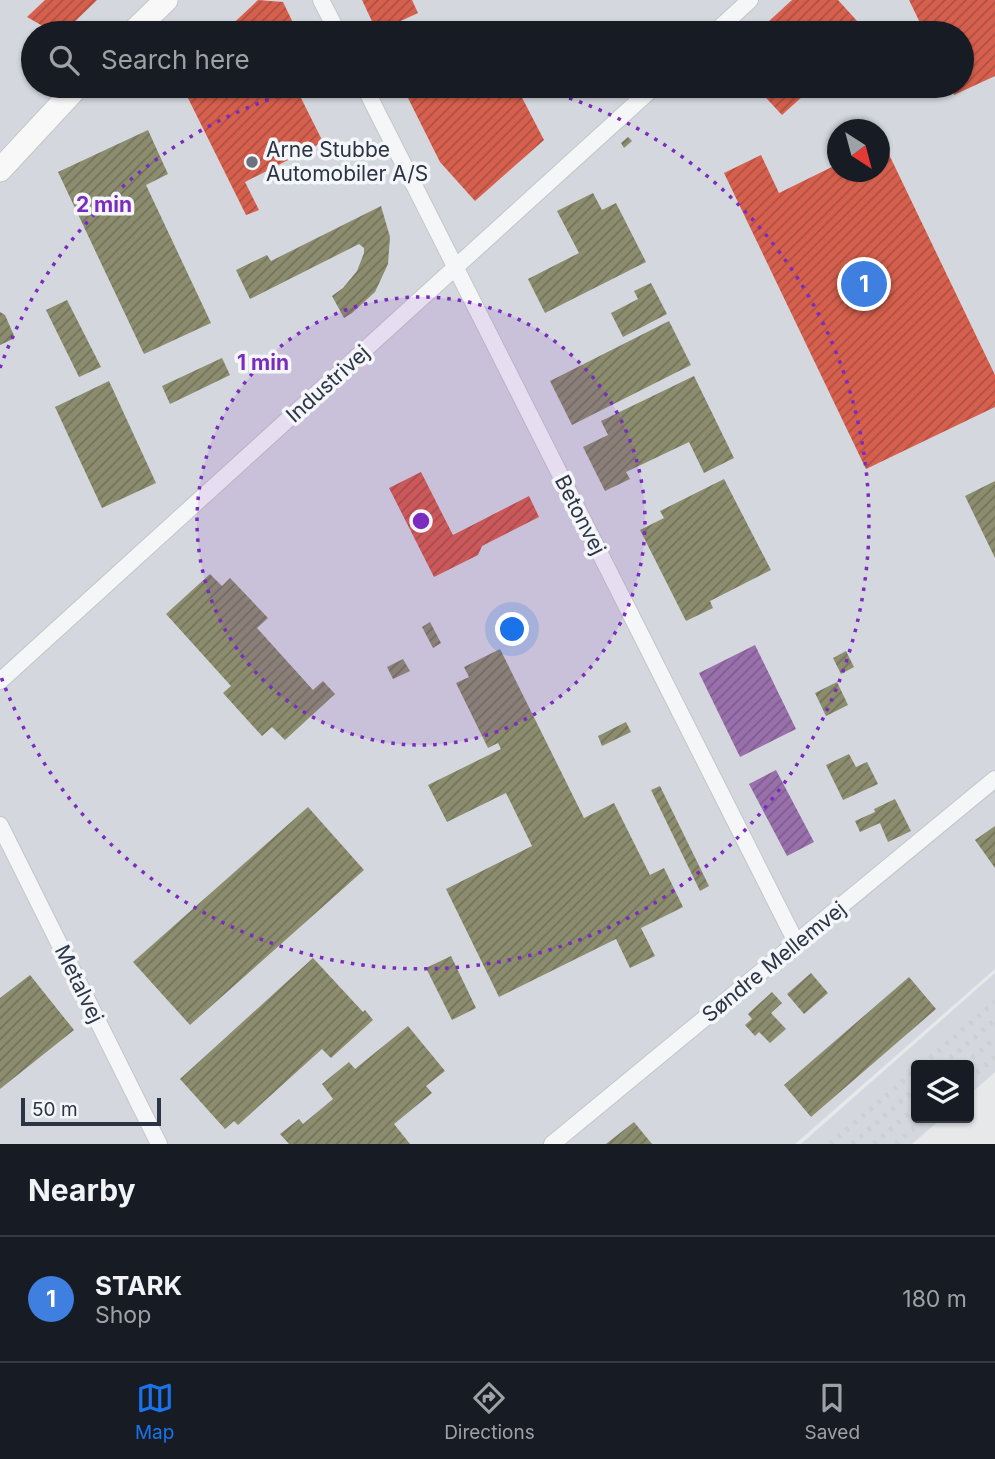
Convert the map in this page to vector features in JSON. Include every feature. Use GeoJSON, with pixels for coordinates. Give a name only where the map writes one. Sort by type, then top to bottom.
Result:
{"type":"FeatureCollection","features":[{"type":"Feature","properties":{"kind":"main road"},"geometry":{"type":"LineString","coordinates":[[144,21],[166,0]]}},
{"type":"Feature","properties":{"kind":"main road"},"geometry":{"type":"LineString","coordinates":[[0,170],[66,98]]}},
{"type":"Feature","properties":{"kind":"main road"},"geometry":{"type":"LineString","coordinates":[[0,156],[56,108]]}},
{"type":"Feature","properties":{"kind":"street"},"geometry":{"type":"LineString","coordinates":[[321,0],[332,21]]}},
{"type":"Feature","properties":{"kind":"street"},"geometry":{"type":"LineString","coordinates":[[727,21],[750,0]]}},
{"type":"Feature","properties":{"kind":"street","name":"Betonvej"},"geometry":{"type":"LineString","coordinates":[[370,98],[797,944]]}},
{"type":"Feature","properties":{"kind":"street","name":"Industrivej"},"geometry":{"type":"LineString","coordinates":[[0,681],[642,98]]}},
{"type":"Feature","properties":{"kind":"street","name":"Søndre Mellemvej"},"geometry":{"type":"LineString","coordinates":[[552,1144],[995,779]]}},
{"type":"Feature","properties":{"kind":"street","name":"Metalvej"},"geometry":{"type":"LineString","coordinates":[[0,825],[159,1144]]}},
{"type":"Feature","properties":{"kind":"shaded area"},"geometry":{"type":"Polygon","coordinates":[[[0,0],[995,0],[995,969],[795,1144],[0,1144],[0,0]]]}},
{"type":"Feature","properties":{"kind":"shaded area"},"geometry":{"type":"Polygon","coordinates":[[[995,973],[995,1072],[974,1091],[974,1060],[911,1060],[911,1123],[936,1123],[912,1144],[801,1144],[995,973]]]}},
{"type":"Feature","properties":{"kind":"building: Shops"},"geometry":{"type":"Polygon","coordinates":[[[45,0],[97,0],[75,21],[34,21],[27,17],[45,0]]]}},
{"type":"Feature","properties":{"kind":"building: Shops"},"geometry":{"type":"Polygon","coordinates":[[[258,0],[283,2],[292,21],[236,21],[258,0]]]}},
{"type":"Feature","properties":{"kind":"building: Shops"},"geometry":{"type":"Polygon","coordinates":[[[362,0],[412,0],[418,13],[401,21],[372,21],[362,0]]]}},
{"type":"Feature","properties":{"kind":"building: Shops"},"geometry":{"type":"Polygon","coordinates":[[[792,0],[838,0],[857,21],[769,21],[792,0]]]}},
{"type":"Feature","properties":{"kind":"building: Shops"},"geometry":{"type":"Polygon","coordinates":[[[909,0],[995,0],[995,76],[974,86],[974,21],[919,21],[909,0]]]}},
{"type":"Feature","properties":{"kind":"building: Shops","name":"Arne Stubbe Automobiler A/S"},"geometry":{"type":"Polygon","coordinates":[[[188,98],[301,98],[323,142],[245,182],[259,210],[246,215],[188,98]]]}},
{"type":"Feature","properties":{"kind":"building: Shops"},"geometry":{"type":"Polygon","coordinates":[[[408,98],[522,98],[544,140],[475,201],[440,162],[408,98]]]}},
{"type":"Feature","properties":{"kind":"building: Shops"},"geometry":{"type":"Polygon","coordinates":[[[766,98],[801,98],[782,115],[766,98]]]}},
{"type":"Feature","properties":{"kind":"building: Shops"},"geometry":{"type":"Polygon","coordinates":[[[761,155],[779,193],[827,169],[827,182],[890,182],[890,157],[995,375],[995,407],[866,469],[724,173],[761,155]]]}},
{"type":"Feature","properties":{"kind":"building: Shops"},"geometry":{"type":"Polygon","coordinates":[[[421,472],[453,535],[529,496],[539,517],[482,546],[478,555],[434,577],[389,488],[421,472]]]}},
{"type":"Feature","properties":{"kind":"building: Offices"},"geometry":{"type":"Polygon","coordinates":[[[755,645],[796,729],[740,757],[699,673],[755,645]]]}},
{"type":"Feature","properties":{"kind":"building: Offices"},"geometry":{"type":"Polygon","coordinates":[[[776,770],[814,842],[787,856],[749,784],[776,770]]]}},
{"type":"Feature","properties":{"kind":"building: Industry"},"geometry":{"type":"Polygon","coordinates":[[[148,130],[168,174],[146,185],[211,323],[144,354],[58,172],[148,130]]]}},
{"type":"Feature","properties":{"kind":"building: Industry"},"geometry":{"type":"Polygon","coordinates":[[[628,137],[632,141],[624,148],[621,143],[628,137]]]}},
{"type":"Feature","properties":{"kind":"building: Industry"},"geometry":{"type":"Polygon","coordinates":[[[593,193],[602,210],[616,203],[646,262],[545,313],[528,279],[579,253],[557,211],[593,193]]]}},
{"type":"Feature","properties":{"kind":"building: Industry"},"geometry":{"type":"Polygon","coordinates":[[[381,206],[390,237],[388,264],[375,292],[352,313],[344,318],[332,296],[343,288],[357,271],[364,253],[364,248],[359,244],[250,299],[236,270],[267,255],[271,261],[381,206]]]}},
{"type":"Feature","properties":{"kind":"building: Industry"},"geometry":{"type":"Polygon","coordinates":[[[651,283],[667,314],[623,337],[611,313],[638,299],[634,291],[651,283]]]}},
{"type":"Feature","properties":{"kind":"building: Industry"},"geometry":{"type":"Polygon","coordinates":[[[67,300],[101,367],[79,377],[46,310],[67,300]]]}},
{"type":"Feature","properties":{"kind":"building: Industry"},"geometry":{"type":"Polygon","coordinates":[[[0,312],[5,315],[15,338],[0,345],[0,312]]]}},
{"type":"Feature","properties":{"kind":"building: Industry"},"geometry":{"type":"Polygon","coordinates":[[[669,321],[691,365],[572,425],[550,381],[669,321]]]}},
{"type":"Feature","properties":{"kind":"building: Industry"},"geometry":{"type":"Polygon","coordinates":[[[222,358],[230,375],[170,404],[162,386],[222,358]]]}},
{"type":"Feature","properties":{"kind":"building: Industry"},"geometry":{"type":"Polygon","coordinates":[[[694,376],[734,458],[704,473],[689,442],[626,472],[630,479],[605,491],[583,447],[608,435],[601,421],[694,376]]]}},
{"type":"Feature","properties":{"kind":"building: Industry"},"geometry":{"type":"Polygon","coordinates":[[[109,381],[156,483],[102,508],[55,407],[109,381]]]}},
{"type":"Feature","properties":{"kind":"building: Industry"},"geometry":{"type":"Polygon","coordinates":[[[724,479],[771,570],[710,601],[713,608],[686,621],[640,530],[664,518],[660,511],[724,479]]]}},
{"type":"Feature","properties":{"kind":"building: Industry"},"geometry":{"type":"Polygon","coordinates":[[[995,481],[995,558],[965,496],[995,481]]]}},
{"type":"Feature","properties":{"kind":"building: Industry"},"geometry":{"type":"Polygon","coordinates":[[[210,574],[222,586],[230,578],[268,618],[257,628],[313,690],[323,681],[335,694],[285,740],[272,727],[262,736],[223,693],[231,686],[166,614],[210,574]]]}},
{"type":"Feature","properties":{"kind":"building: Industry"},"geometry":{"type":"Polygon","coordinates":[[[430,622],[441,643],[433,648],[422,627],[430,622]]]}},
{"type":"Feature","properties":{"kind":"building: Industry"},"geometry":{"type":"Polygon","coordinates":[[[500,649],[584,818],[614,803],[650,875],[664,868],[683,907],[641,928],[655,956],[630,968],[616,939],[499,997],[446,889],[532,846],[506,793],[447,822],[428,785],[501,749],[498,743],[488,748],[456,683],[469,677],[464,667],[500,649]]]}},
{"type":"Feature","properties":{"kind":"building: Industry"},"geometry":{"type":"Polygon","coordinates":[[[846,651],[854,667],[841,674],[833,658],[846,651]]]}},
{"type":"Feature","properties":{"kind":"building: Industry"},"geometry":{"type":"Polygon","coordinates":[[[403,659],[410,671],[393,679],[387,667],[403,659]]]}},
{"type":"Feature","properties":{"kind":"building: Industry"},"geometry":{"type":"Polygon","coordinates":[[[837,682],[848,705],[826,716],[815,693],[837,682]]]}},
{"type":"Feature","properties":{"kind":"building: Industry"},"geometry":{"type":"Polygon","coordinates":[[[626,722],[631,732],[602,746],[598,736],[626,722]]]}},
{"type":"Feature","properties":{"kind":"building: Industry"},"geometry":{"type":"Polygon","coordinates":[[[849,754],[856,767],[867,762],[878,784],[843,800],[826,765],[849,754]]]}},
{"type":"Feature","properties":{"kind":"building: Industry"},"geometry":{"type":"Polygon","coordinates":[[[660,786],[709,886],[700,891],[651,790],[660,786]]]}},
{"type":"Feature","properties":{"kind":"building: Industry"},"geometry":{"type":"Polygon","coordinates":[[[895,799],[911,831],[888,842],[880,823],[860,832],[855,821],[895,799]]]}},
{"type":"Feature","properties":{"kind":"building: Industry"},"geometry":{"type":"Polygon","coordinates":[[[308,807],[364,870],[190,1025],[133,962],[308,807]]]}},
{"type":"Feature","properties":{"kind":"building: Industry"},"geometry":{"type":"Polygon","coordinates":[[[995,826],[995,868],[975,840],[995,826]]]}},
{"type":"Feature","properties":{"kind":"building: Industry"},"geometry":{"type":"Polygon","coordinates":[[[451,956],[476,1008],[452,1020],[426,968],[451,956]]]}},
{"type":"Feature","properties":{"kind":"building: Industry"},"geometry":{"type":"Polygon","coordinates":[[[313,958],[373,1020],[331,1058],[322,1049],[238,1125],[234,1121],[225,1129],[180,1079],[313,958]]]}},
{"type":"Feature","properties":{"kind":"building: Industry"},"geometry":{"type":"Polygon","coordinates":[[[811,973],[828,993],[804,1014],[787,994],[811,973]]]}},
{"type":"Feature","properties":{"kind":"building: Industry"},"geometry":{"type":"Polygon","coordinates":[[[30,975],[74,1030],[0,1089],[0,998],[30,975]]]}},
{"type":"Feature","properties":{"kind":"building: Industry"},"geometry":{"type":"Polygon","coordinates":[[[909,977],[936,1009],[811,1117],[784,1085],[909,977]]]}},
{"type":"Feature","properties":{"kind":"building: Industry"},"geometry":{"type":"Polygon","coordinates":[[[772,992],[782,1003],[771,1013],[786,1029],[770,1043],[759,1032],[755,1036],[745,1025],[752,1019],[748,1014],[772,992]]]}},
{"type":"Feature","properties":{"kind":"building: Industry"},"geometry":{"type":"Polygon","coordinates":[[[408,1026],[445,1071],[426,1086],[432,1093],[394,1124],[410,1144],[289,1144],[280,1134],[299,1119],[303,1124],[333,1099],[322,1084],[349,1062],[355,1069],[408,1026]]]}},
{"type":"Feature","properties":{"kind":"building: Industry"},"geometry":{"type":"Polygon","coordinates":[[[634,1122],[652,1144],[606,1144],[634,1122]]]}},
{"type":"Feature","properties":{"kind":"railway"},"geometry":{"type":"LineString","coordinates":[[928,1060],[995,1002]]}},
{"type":"Feature","properties":{"kind":"railway"},"geometry":{"type":"LineString","coordinates":[[948,1060],[995,1020]]}},
{"type":"Feature","properties":{"kind":"railway"},"geometry":{"type":"LineString","coordinates":[[970,1060],[995,1038]]}},
{"type":"Feature","properties":{"kind":"railway"},"geometry":{"type":"LineString","coordinates":[[974,1076],[995,1057]]}},
{"type":"Feature","properties":{"kind":"railway"},"geometry":{"type":"LineString","coordinates":[[830,1144],[911,1074]]}},
{"type":"Feature","properties":{"kind":"railway"},"geometry":{"type":"LineString","coordinates":[[852,1144],[911,1092]]}},
{"type":"Feature","properties":{"kind":"railway"},"geometry":{"type":"LineString","coordinates":[[874,1144],[911,1111]]}},
{"type":"Feature","properties":{"kind":"railway"},"geometry":{"type":"LineString","coordinates":[[896,1144],[919,1123]]}},
{"type":"Feature","properties":{"kind":"place","name":"Arne Stubbe Automobiler A/S"},"geometry":{"type":"Point","coordinates":[252,162]}},
{"type":"Feature","properties":{"kind":"place","name":"STARK"},"geometry":{"type":"Point","coordinates":[864,284]}}]}
